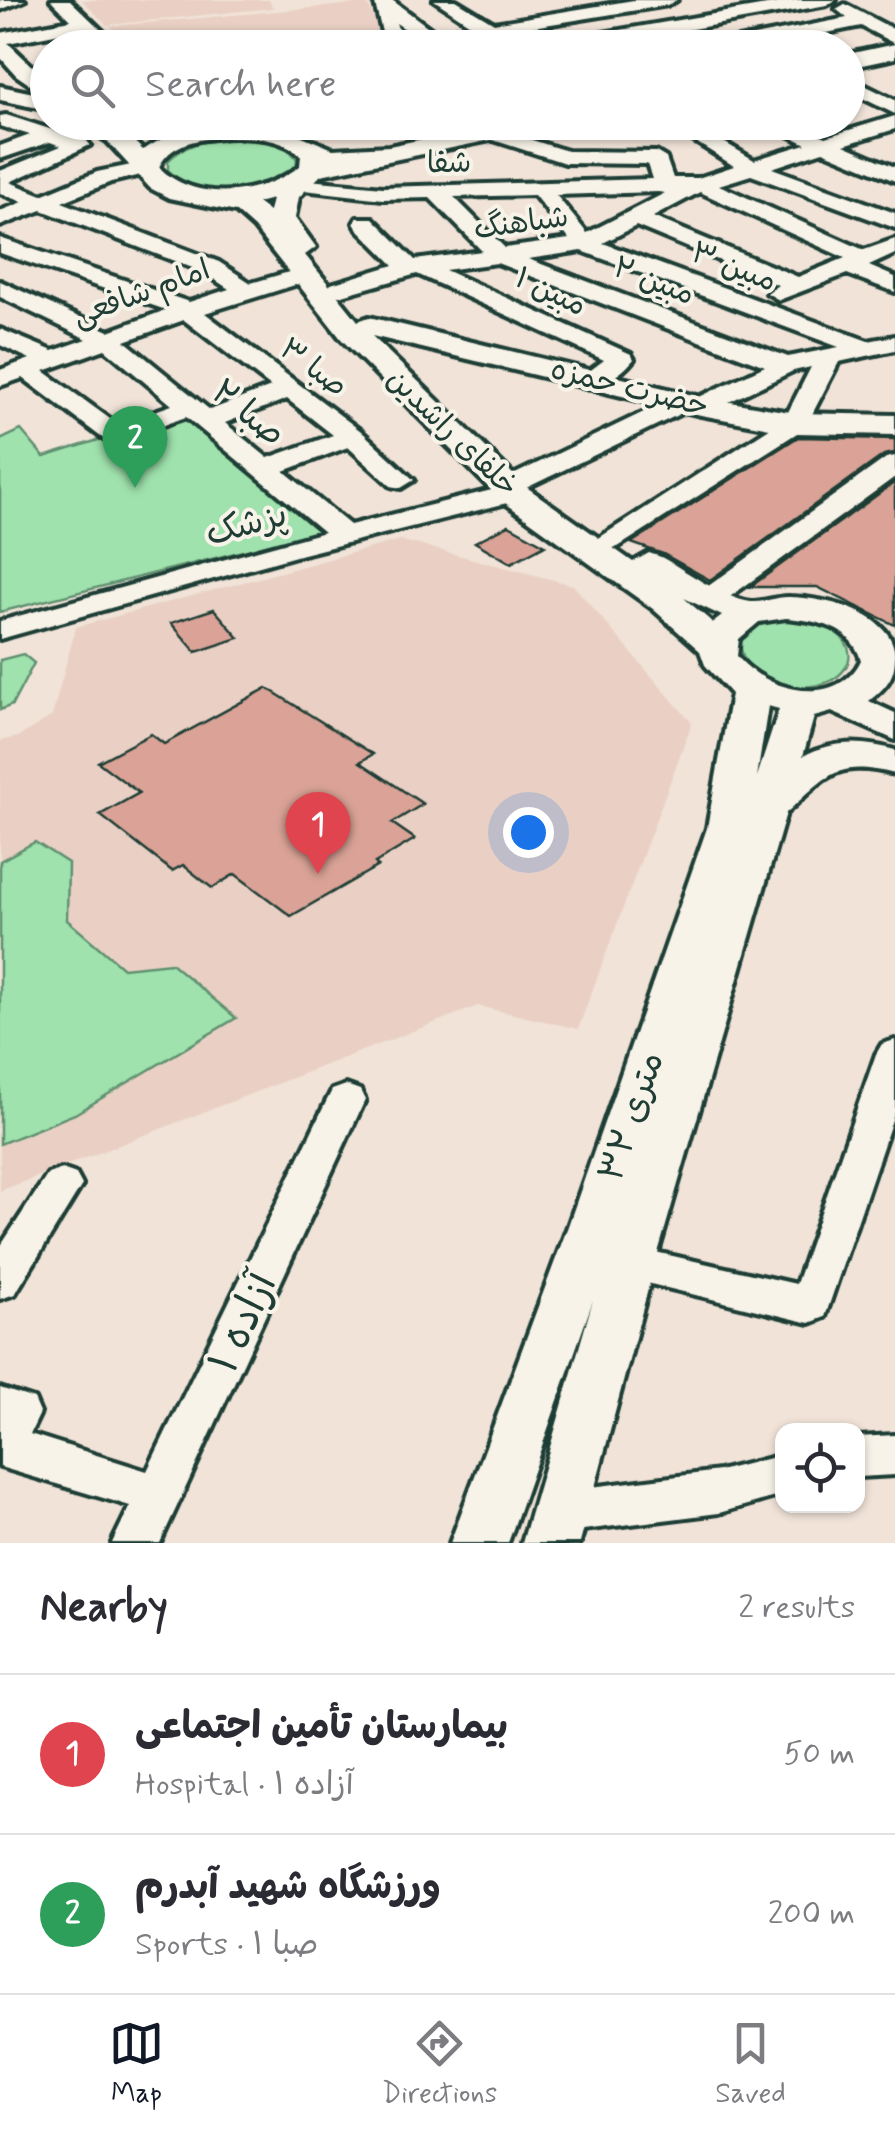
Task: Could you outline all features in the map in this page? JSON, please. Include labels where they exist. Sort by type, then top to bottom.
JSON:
[{"type":"main road","points":[[865,57],[895,51]]},
{"type":"main road","points":[[1,91],[30,92]]},
{"type":"main road","points":[[1,91],[30,98]]},
{"type":"main road","points":[[120,140],[155,180],[173,190],[213,197],[249,196],[305,166],[455,140]]},
{"type":"main road","points":[[146,168],[156,150],[172,140]]},
{"type":"main road","points":[[289,140],[305,166]]},
{"type":"main road","name":"خلفای راشدین","points":[[305,166],[286,197],[281,218],[369,326],[518,487],[710,598],[748,613]]},
{"type":"main road","name":"خلفای راشدین","points":[[213,197],[245,206],[264,222],[353,334],[518,487],[666,600],[730,666]]},
{"type":"main road","name":"حضرت حمزه","points":[[369,326],[692,404],[796,423],[895,425]]},
{"type":"main road","points":[[887,661],[870,637],[834,615],[786,607],[748,613],[729,624],[730,666],[780,698],[828,700],[895,728]]},
{"type":"main road","name":"۳۲ متری","points":[[479,1543],[669,1064],[764,813],[798,710],[870,682],[887,661]]},
{"type":"main road","name":"۳۲ متری","points":[[555,1527],[628,1263],[669,1064],[728,828],[751,690],[730,666]]},
{"type":"main road","points":[[764,813],[808,768],[828,758],[861,751],[895,762]]},
{"type":"street","points":[[0,5],[16,0]]},
{"type":"street","points":[[60,0],[93,30]]},
{"type":"street","points":[[385,4],[444,0],[497,30]]},
{"type":"street","points":[[537,0],[579,30]]},
{"type":"street","points":[[483,30],[668,0]]},
{"type":"street","points":[[720,0],[766,30]]},
{"type":"street","points":[[670,30],[739,16],[867,0]]},
{"type":"street","points":[[832,2],[895,38]]},
{"type":"street","points":[[385,4],[421,30]]},
{"type":"street","points":[[385,4],[388,30]]},
{"type":"street","points":[[813,30],[862,20]]},
{"type":"street","points":[[51,30],[85,22]]},
{"type":"street","points":[[30,35],[0,42],[30,77]]},
{"type":"street","points":[[23,71],[30,70]]},
{"type":"street","points":[[865,94],[895,88]]},
{"type":"street","points":[[865,101],[892,122]]},
{"type":"street","points":[[3,121],[30,123]]},
{"type":"street","name":"شفا","points":[[865,131],[892,122]]},
{"type":"street","points":[[0,152],[30,135]]},
{"type":"street","points":[[0,178],[73,140]]},
{"type":"street","points":[[511,140],[564,158],[656,158],[665,187]]},
{"type":"street","points":[[564,158],[635,140]]},
{"type":"street","points":[[707,140],[750,167],[895,222]]},
{"type":"street","points":[[811,140],[895,175]]},
{"type":"street","name":"شفا","points":[[305,166],[383,193],[665,187],[700,184],[836,140]]},
{"type":"street","points":[[0,219],[105,177],[146,168]]},
{"type":"street","points":[[700,184],[895,285]]},
{"type":"street","name":"شباهنگ","points":[[338,289],[415,268],[584,244],[700,184]]},
{"type":"street","points":[[0,186],[211,268],[246,290]]},
{"type":"street","points":[[540,190],[584,244]]},
{"type":"street","points":[[437,193],[500,256]]},
{"type":"street","points":[[636,218],[798,284]]},
{"type":"street","points":[[365,223],[415,268]]},
{"type":"street","name":"مبین ۳","points":[[584,244],[860,347]]},
{"type":"street","name":"صبا ۳","points":[[0,245],[185,309],[352,437],[401,480]]},
{"type":"street","points":[[748,307],[895,246]]},
{"type":"street","name":"مبین ۲","points":[[500,256],[786,365]]},
{"type":"street","name":"مبین ۱","points":[[415,268],[622,359],[592,379]]},
{"type":"street","name":"امام شافعی","points":[[0,378],[185,309],[306,274]]},
{"type":"street","name":"صبا ۲","points":[[0,288],[108,340],[346,536]]},
{"type":"street","points":[[0,336],[38,364],[114,434],[290,389]]},
{"type":"street","name":"پزشک","points":[[0,630],[518,487],[692,404],[786,365],[860,347],[895,343]]},
{"type":"street","points":[[608,542],[796,423],[830,355]]},
{"type":"street","points":[[264,469],[352,437]]},
{"type":"street","points":[[710,598],[883,486],[895,464]]},
{"type":"street","points":[[628,1263],[810,1305],[895,1054]]},
{"type":"street","name":"آزاده ۱","points":[[136,1543],[346,1100]]},
{"type":"street","points":[[0,1282],[62,1185]]},
{"type":"street","points":[[0,1407],[18,1412],[1,1446],[159,1495]]},
{"type":"street","points":[[865,1457],[895,1455]]},
{"type":"street","points":[[555,1527],[775,1476]]},
{"type":"shaded area","points":[[82,0],[269,0],[273,8],[107,25]]},
{"type":"shaded area","points":[[367,3],[380,30],[114,30],[110,26]]},
{"type":"shaded area","points":[[400,540],[573,585],[692,723],[578,1029],[478,1006],[0,1191],[0,741],[18,737],[52,716],[76,627]]},
{"type":"green space","points":[[202,142],[275,143],[291,152],[297,159],[296,167],[284,177],[251,189],[214,191],[196,187],[168,170],[168,161]]},
{"type":"green space","points":[[185,413],[323,531],[0,612],[0,440],[21,430],[44,457]]},
{"type":"green space","points":[[799,618],[828,628],[844,641],[849,655],[845,668],[833,679],[814,686],[791,686],[759,674],[743,658],[741,640],[753,629],[774,620]]},
{"type":"green space","points":[[23,654],[34,663],[12,705],[0,710],[0,660]]},
{"type":"green space","points":[[35,842],[68,863],[67,920],[123,968],[171,963],[236,1018],[75,1114],[0,1144],[0,861]]},
{"type":"building","points":[[798,437],[895,439],[895,453],[884,455],[710,580],[663,554],[631,543]]},
{"type":"building","points":[[895,482],[895,625],[817,587],[750,587]]},
{"type":"building","points":[[509,525],[545,545],[511,563],[475,542]]},
{"type":"building","points":[[214,609],[239,638],[196,652],[171,623]]},
{"type":"building","points":[[267,688],[373,754],[360,762],[423,804],[392,823],[415,839],[375,863],[378,866],[291,916],[235,874],[212,888],[183,865],[172,871],[100,815],[139,793],[98,762],[151,734],[164,744]]},
{"type":"place","name":"ورزشگاه شهید آبدرم","points":[[135,488]]},
{"type":"place","name":"بیمارستان تأمین اجتماعی","points":[[318,874]]}]
